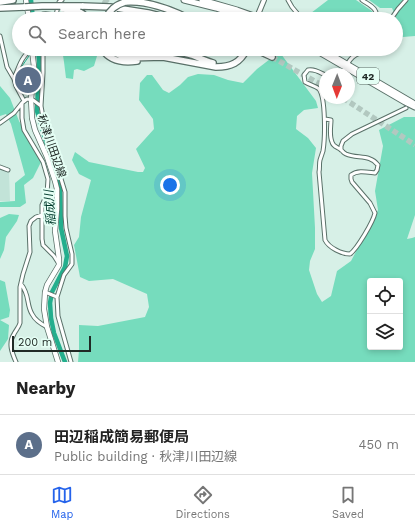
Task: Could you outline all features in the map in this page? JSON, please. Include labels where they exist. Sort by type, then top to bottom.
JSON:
[{"type":"highway","points":[[0,2],[13,0]]},
{"type":"highway","points":[[184,0],[227,12]]},
{"type":"highway","points":[[202,0],[237,12]]},
{"type":"highway","points":[[109,12],[116,6],[125,2],[138,1],[175,12]]},
{"type":"highway","points":[[0,8],[25,7],[137,12]]},
{"type":"highway","points":[[110,56],[120,61],[132,62],[156,57]]},
{"type":"highway","points":[[122,56],[126,58],[163,57],[216,67],[230,66],[237,62],[242,56]]},
{"type":"highway","points":[[186,56],[199,58]]},
{"type":"highway","points":[[194,56],[208,62],[215,63],[226,63],[238,56]]},
{"type":"highway","name":"42","points":[[327,56],[415,103]]},
{"type":"highway","name":"42","points":[[331,56],[346,66]]},
{"type":"main road","points":[[26,0],[29,12]]},
{"type":"main road","name":"秋津川田辺線","points":[[33,56],[34,67],[32,118],[57,189],[55,231],[59,264]]},
{"type":"main road","points":[[58,362],[46,327],[44,309],[47,285],[59,264]]},
{"type":"street","points":[[57,12],[59,2],[62,0]]},
{"type":"street","points":[[260,12],[264,0]]},
{"type":"street","points":[[288,0],[296,12]]},
{"type":"street","points":[[362,0],[377,12]]},
{"type":"street","points":[[396,12],[406,0]]},
{"type":"street","points":[[0,36],[7,67],[14,79],[23,102],[22,118],[24,130],[43,162],[48,179],[47,194],[42,205],[43,245],[54,256],[59,264]]},
{"type":"street","points":[[14,79],[25,56]]},
{"type":"street","points":[[43,56],[40,105],[65,192],[66,228],[72,254],[72,264],[64,275],[55,297],[58,316],[71,362]]},
{"type":"street","points":[[346,66],[354,56]]},
{"type":"street","points":[[319,72],[312,69],[308,70],[304,75],[306,82],[309,85],[316,86],[319,89]]},
{"type":"street","points":[[0,123],[14,113],[26,99],[32,99],[40,105]]},
{"type":"street","points":[[323,104],[325,119],[320,172],[325,240],[327,245],[345,254],[350,254],[353,252],[366,232],[374,218],[375,213],[370,203],[352,182],[351,175],[356,172],[374,172],[377,170],[378,165],[371,159],[346,154],[334,146],[332,142],[331,120],[325,119]]},
{"type":"street","points":[[341,150],[343,141],[352,134],[406,108]]},
{"type":"street","points":[[0,167],[8,170]]},
{"type":"street","points":[[16,362],[13,354],[11,338],[20,323],[21,284],[30,252],[29,226],[31,221],[42,215]]},
{"type":"street","points":[[21,284],[25,289],[31,314],[46,327]]},
{"type":"street","points":[[47,293],[55,297]]},
{"type":"shaded area","points":[[0,169],[9,172],[10,201],[0,201]]},
{"type":"green space","points":[[328,0],[356,0],[373,12],[312,12]]},
{"type":"green space","points":[[369,0],[415,0],[415,36],[403,37],[403,12],[394,12],[392,8],[380,8]]},
{"type":"green space","points":[[63,56],[97,56],[94,66],[84,71],[77,69],[74,70],[73,79],[66,78]]},
{"type":"green space","points":[[274,56],[282,56],[316,101],[318,108],[304,110],[297,116],[296,129],[308,138],[316,148],[312,173],[315,249],[310,261],[309,270],[317,294],[322,302],[331,296],[337,271],[351,261],[378,210],[375,191],[383,146],[379,130],[404,117],[415,117],[415,215],[407,239],[415,237],[415,362],[78,362],[79,325],[98,326],[145,317],[149,307],[147,294],[113,279],[89,281],[80,277],[74,245],[79,237],[81,217],[91,180],[79,174],[72,160],[75,152],[89,162],[143,172],[145,168],[136,149],[154,129],[153,119],[139,100],[140,83],[147,75],[152,75],[163,90],[169,93],[188,77],[198,74],[214,75],[243,83],[257,69]]},
{"type":"green space","points":[[0,86],[10,98],[19,121],[35,148],[41,162],[33,178],[24,185],[26,203],[20,207],[0,207],[0,202],[15,201],[15,183],[25,175],[11,124],[6,114],[0,116]]},
{"type":"green space","points":[[9,214],[19,215],[17,221],[6,237],[4,250],[0,259],[0,218]]},
{"type":"green space","points":[[0,280],[5,282],[10,310],[9,317],[0,320]]},
{"type":"green space","points":[[0,320],[9,325],[8,339],[0,351]]},
{"type":"waterway","name":"稲成川","points":[[31,0],[32,12]]},
{"type":"waterway","points":[[18,72],[29,56]]},
{"type":"waterway","name":"稲成川","points":[[39,56],[37,111],[60,189],[61,228],[67,256],[65,267],[52,292],[50,303],[54,333],[65,362]]},
{"type":"tunnel","points":[[103,0],[113,9]]},
{"type":"tunnel","points":[[272,57],[319,84]]},
{"type":"tunnel","points":[[352,104],[415,145]]},
{"type":"place","name":"田辺稲成簡易郵便局","points":[[28,80]]}]
